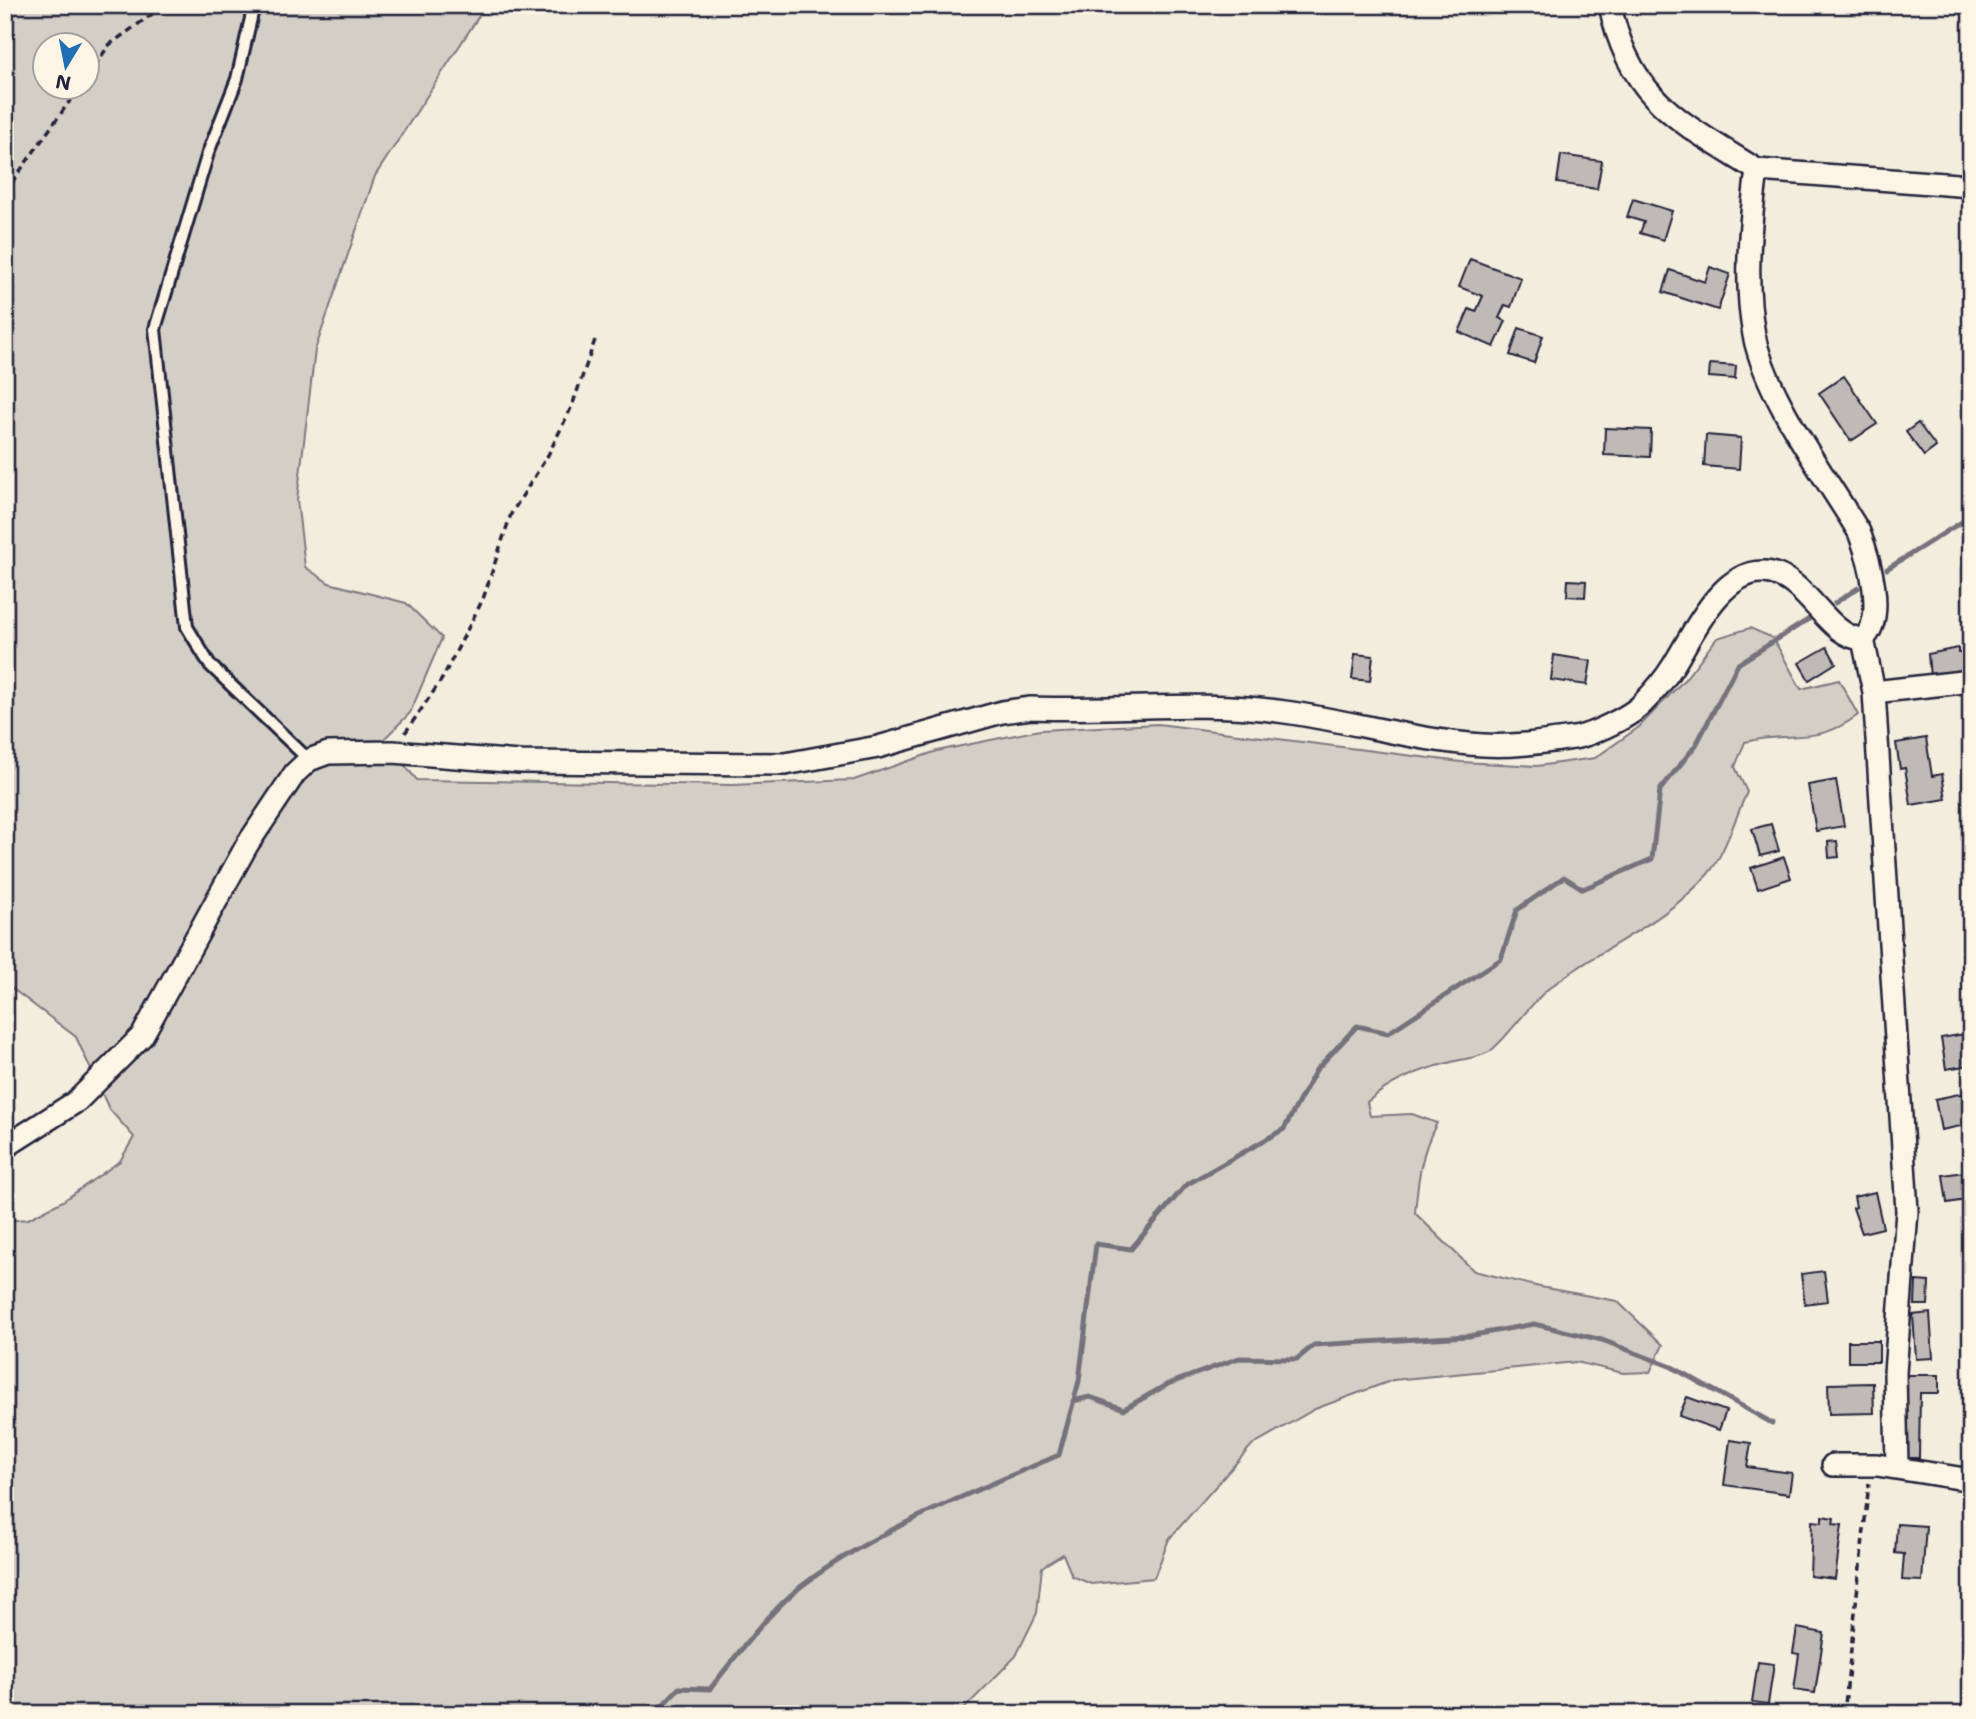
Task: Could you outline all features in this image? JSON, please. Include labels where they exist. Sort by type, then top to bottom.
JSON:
[{"type":"street","points":[[1610,5],[1616,34],[1626,59],[1651,98],[1756,170],[1971,186]]},
{"type":"street","points":[[1756,170],[1748,266],[1755,338],[1777,394],[1860,532],[1868,555],[1874,612],[1872,629],[1863,639]]},
{"type":"street","points":[[5,1147],[77,1101],[142,1036],[247,845],[295,773],[309,760],[328,753],[393,752],[520,762],[785,764],[878,747],[1002,712],[1031,708],[1219,706],[1285,712],[1414,737],[1485,745],[1576,738],[1641,706],[1672,667],[1697,623],[1716,598],[1738,580],[1763,572],[1785,577],[1848,635],[1863,639]]},
{"type":"street","points":[[1863,639],[1874,692],[1907,1211],[1887,1466]]},
{"type":"street","points":[[1874,692],[1971,681]]},
{"type":"street","points":[[1833,1465],[1887,1466],[1971,1480]]},
{"type":"lane","points":[[254,5],[237,79],[208,153],[155,329],[187,627],[210,665],[309,760]]},
{"type":"path","points":[[102,55],[109,45],[165,5]]},
{"type":"path","points":[[5,192],[69,102]]},
{"type":"path","points":[[393,752],[442,679],[483,599],[511,514],[548,455],[572,406],[595,340]]},
{"type":"path","points":[[1844,1714],[1869,1477],[1887,1466]]},
{"type":"shaded area","points":[[5,5],[486,5],[375,176],[315,350],[297,500],[305,567],[329,583],[406,603],[442,638],[410,713],[383,740],[417,780],[732,785],[854,780],[937,751],[1040,730],[1158,724],[1461,762],[1537,766],[1595,758],[1639,727],[1685,679],[1717,638],[1750,628],[1773,638],[1801,689],[1839,680],[1858,715],[1829,731],[1745,742],[1735,767],[1747,792],[1714,866],[1691,892],[1672,908],[1548,989],[1489,1052],[1415,1073],[1367,1102],[1370,1116],[1412,1114],[1437,1123],[1424,1155],[1415,1213],[1474,1271],[1540,1287],[1617,1301],[1663,1345],[1650,1372],[1623,1373],[1576,1362],[1393,1380],[1315,1409],[1252,1445],[1169,1539],[1154,1578],[1091,1584],[1072,1576],[1063,1554],[1042,1567],[1037,1613],[1016,1656],[959,1714],[5,1714],[5,1221],[28,1219],[63,1201],[120,1161],[134,1137],[109,1109],[76,1037],[5,983]]},
{"type":"building","points":[[1561,155],[1602,161],[1597,189],[1557,183]]},
{"type":"building","points":[[1633,199],[1672,211],[1663,240],[1640,233],[1644,222],[1627,217]]},
{"type":"building","points":[[1470,259],[1521,278],[1511,307],[1505,305],[1499,318],[1506,321],[1494,347],[1459,332],[1469,309],[1476,312],[1483,296],[1459,287]]},
{"type":"building","points":[[1710,267],[1730,274],[1718,310],[1663,292],[1670,270],[1705,282]]},
{"type":"building","points":[[1519,328],[1543,336],[1534,363],[1510,355]]},
{"type":"building","points":[[1710,364],[1736,366],[1735,379],[1709,377]]},
{"type":"building","points":[[1844,376],[1877,424],[1851,441],[1819,393]]},
{"type":"building","points":[[1918,423],[1936,447],[1924,456],[1906,432]]},
{"type":"building","points":[[1605,428],[1651,430],[1650,457],[1604,455]]},
{"type":"building","points":[[1706,435],[1741,438],[1739,469],[1704,466]]},
{"type":"building","points":[[1568,580],[1586,581],[1585,597],[1567,596]]},
{"type":"building","points":[[1827,647],[1836,663],[1809,680],[1799,663]]},
{"type":"building","points":[[1958,648],[1958,653],[1971,652],[1971,675],[1930,677],[1928,654]]},
{"type":"building","points":[[1355,654],[1373,656],[1370,681],[1352,679]]},
{"type":"building","points":[[1554,655],[1591,661],[1587,685],[1551,680]]},
{"type":"building","points":[[1926,738],[1932,776],[1942,774],[1946,799],[1911,805],[1905,768],[1900,769],[1896,743]]},
{"type":"building","points":[[1836,780],[1844,826],[1816,831],[1808,785]]},
{"type":"building","points":[[1771,824],[1779,851],[1760,856],[1752,829]]},
{"type":"building","points":[[1837,841],[1839,857],[1829,858],[1828,842]]},
{"type":"building","points":[[1784,857],[1791,878],[1758,889],[1751,868]]},
{"type":"building","points":[[1971,1033],[1971,1065],[1946,1069],[1941,1038]]},
{"type":"building","points":[[1959,1094],[1971,1095],[1971,1124],[1941,1130],[1935,1099]]},
{"type":"building","points":[[1971,1171],[1970,1235],[1966,1200],[1947,1203],[1943,1175]]},
{"type":"building","points":[[1875,1192],[1883,1228],[1862,1233],[1853,1208],[1856,1207],[1854,1197]]},
{"type":"building","points":[[1824,1271],[1828,1301],[1805,1304],[1801,1274]]},
{"type":"building","points":[[1916,1281],[1929,1282],[1928,1305],[1915,1305]]},
{"type":"building","points":[[1930,1313],[1933,1358],[1916,1359],[1913,1315]]},
{"type":"building","points":[[1848,1341],[1879,1341],[1879,1362],[1848,1362]]},
{"type":"building","points":[[1901,1375],[1939,1375],[1939,1393],[1920,1393],[1919,1458],[1899,1458]]},
{"type":"building","points":[[1873,1383],[1874,1413],[1829,1414],[1828,1384]]},
{"type":"building","points":[[1687,1397],[1726,1411],[1719,1430],[1679,1416]]},
{"type":"building","points":[[1730,1440],[1751,1443],[1747,1467],[1792,1473],[1789,1494],[1724,1485]]},
{"type":"building","points":[[1822,1516],[1834,1518],[1833,1524],[1842,1525],[1835,1579],[1810,1576],[1812,1521],[1822,1522]]},
{"type":"building","points":[[1897,1524],[1926,1526],[1922,1581],[1902,1580],[1904,1554],[1895,1553]]},
{"type":"building","points":[[1797,1628],[1824,1633],[1815,1693],[1794,1690],[1799,1654],[1793,1653]]},
{"type":"building","points":[[1758,1662],[1774,1664],[1768,1704],[1752,1702]]},
{"type":"waterway","points":[[1887,569],[1971,516]]},
{"type":"waterway","points":[[1835,603],[1858,588]]},
{"type":"waterway","points":[[654,1714],[679,1688],[710,1689],[781,1604],[835,1563],[865,1544],[929,1512],[1059,1455],[1079,1381],[1096,1244],[1131,1249],[1186,1185],[1284,1129],[1316,1070],[1357,1026],[1388,1033],[1501,959],[1517,910],[1564,877],[1583,889],[1652,859],[1660,790],[1696,745],[1738,664],[1809,619]]},
{"type":"waterway","points":[[1073,1401],[1090,1397],[1124,1409],[1168,1384],[1239,1358],[1297,1359],[1314,1345],[1469,1336],[1534,1324],[1602,1340],[1672,1367],[1772,1423]]}]
